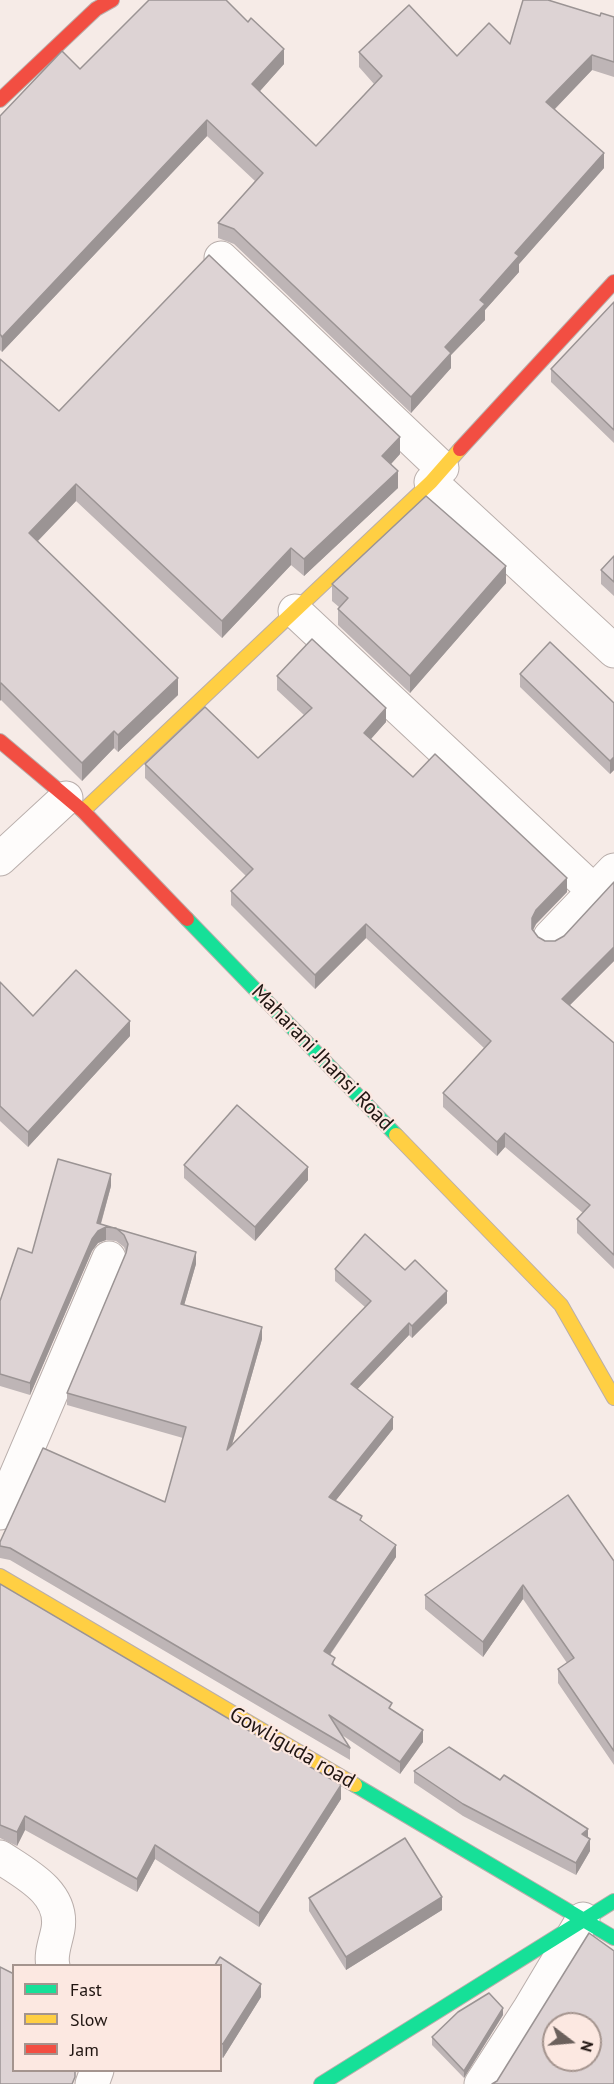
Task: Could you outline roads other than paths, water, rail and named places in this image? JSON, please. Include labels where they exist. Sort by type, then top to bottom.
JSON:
[{"type":"main road","points":[[0,100],[96,9],[112,0]]},
{"type":"main road","points":[[75,804],[296,611],[437,475],[614,282]]},
{"type":"main road","name":"Maharani Jhansi Road","points":[[0,741],[75,804],[561,1305],[614,1398]]},
{"type":"main road","name":"Gowliguda road","points":[[0,1576],[614,1938]]},
{"type":"main road","points":[[321,2084],[614,1901]]},
{"type":"street","points":[[221,258],[614,651]]},
{"type":"street","points":[[296,611],[604,880],[550,937]]},
{"type":"street","points":[[0,859],[75,804]]},
{"type":"street","points":[[0,1513],[109,1258]]},
{"type":"street","points":[[0,1857],[32,1878],[57,1905],[60,1918],[51,1959],[53,1964]]},
{"type":"street","points":[[481,2084],[583,1919]]}]
